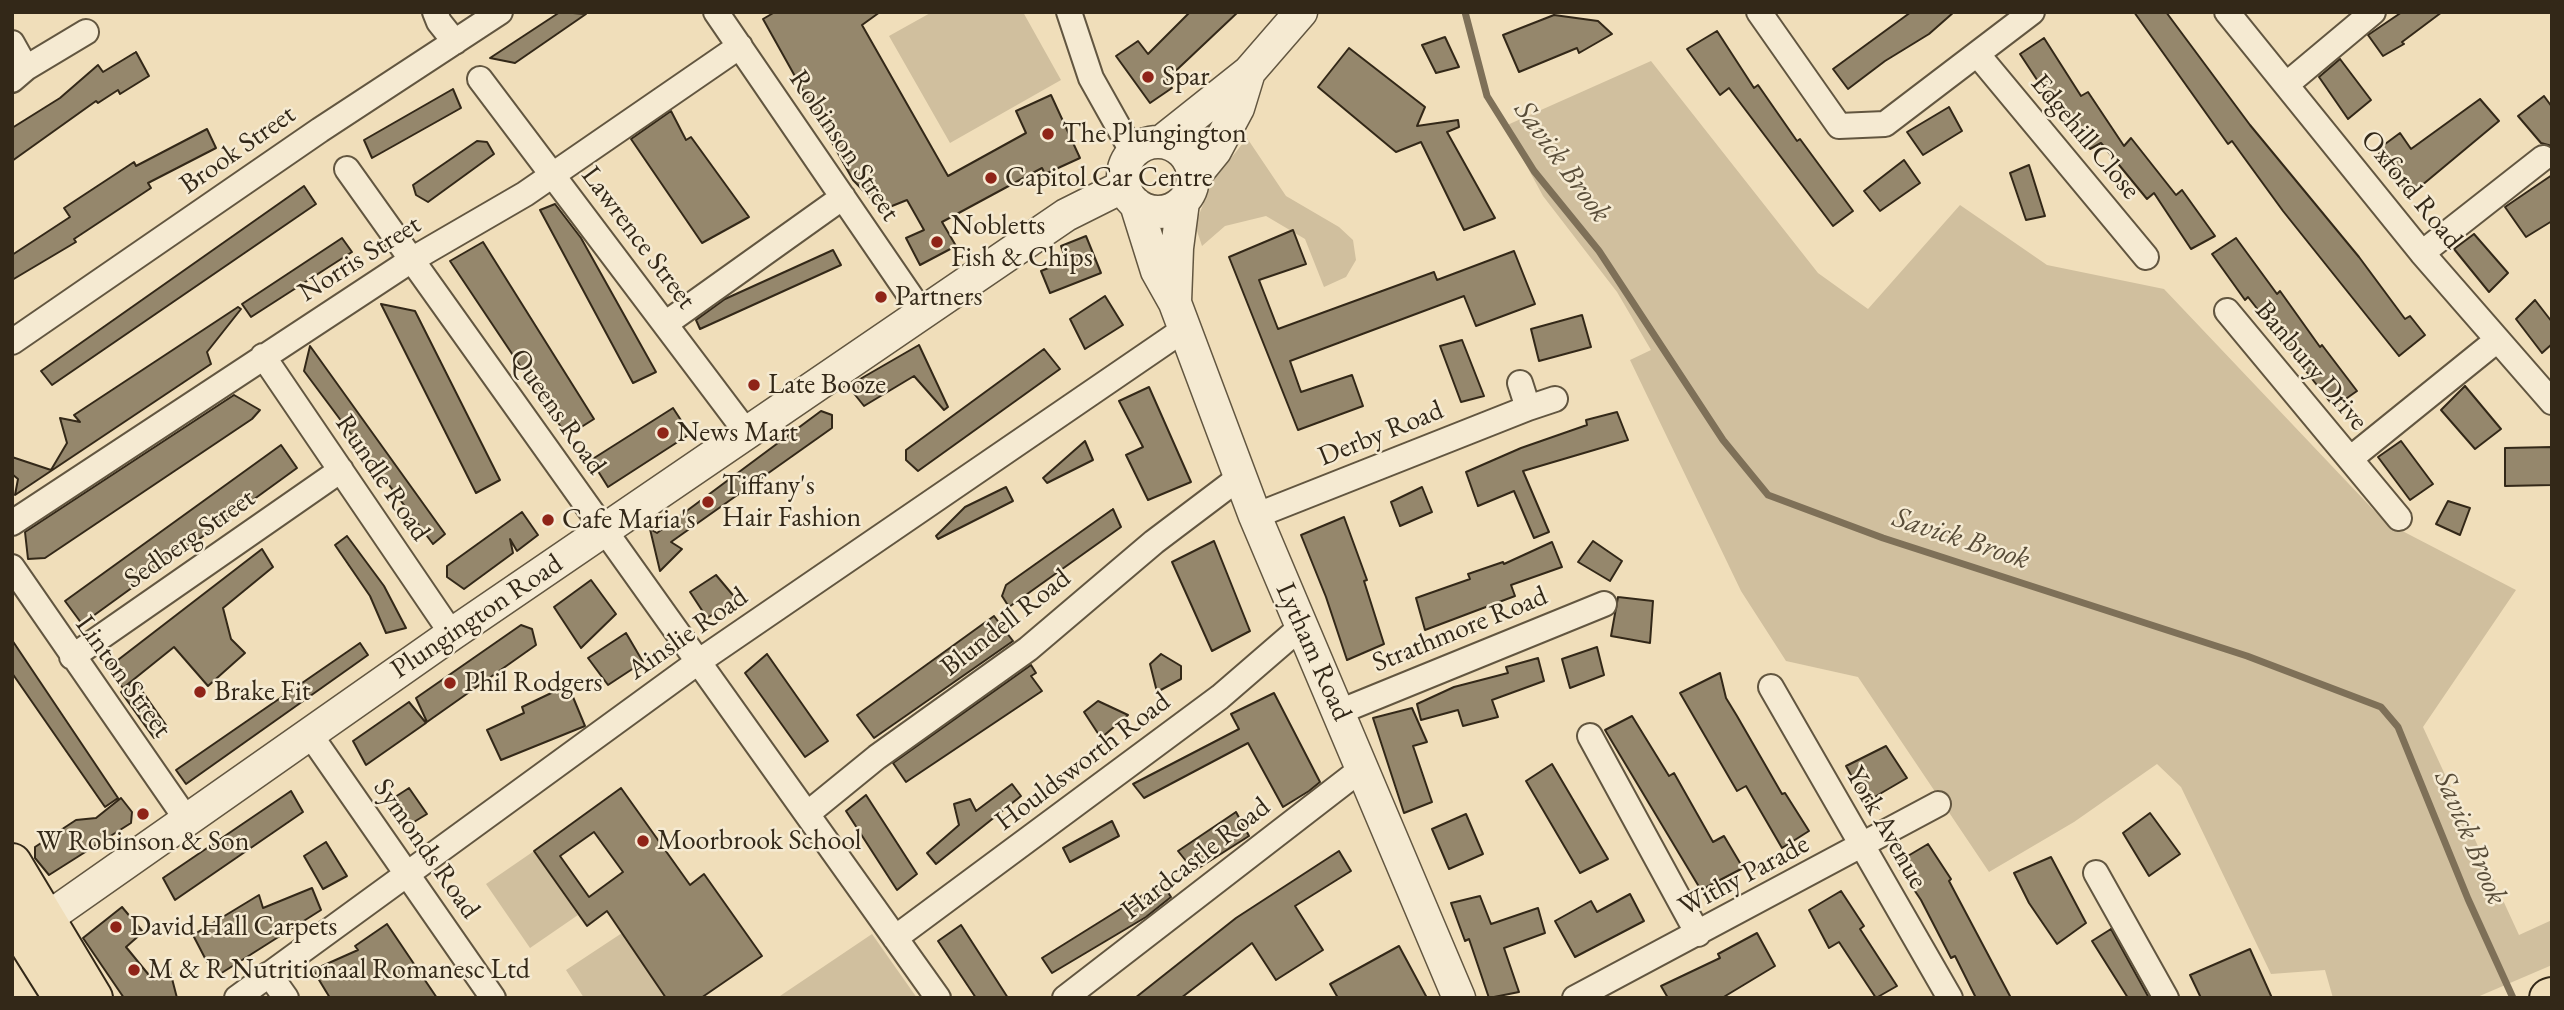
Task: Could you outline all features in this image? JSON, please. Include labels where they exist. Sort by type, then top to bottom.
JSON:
[{"type":"highway","points":[[12,863],[24,928],[63,998]]},
{"type":"highway","points":[[24,928],[93,998]]},
{"type":"street","points":[[435,12],[439,22],[455,42]]},
{"type":"street","name":"Brook Street","points":[[12,342],[320,130],[500,12]]},
{"type":"street","points":[[1069,12],[1091,78],[1128,144],[1174,145],[1184,153],[1191,164],[1188,190]]},
{"type":"street","points":[[1249,72],[1238,108],[1215,150],[1171,210],[1156,213],[1130,195],[1127,160],[1249,72],[1301,12]]},
{"type":"street","points":[[1759,12],[1839,127],[1885,124],[2032,12]]},
{"type":"street","name":"Oxford Road","points":[[2227,12],[2422,253],[2552,402]]},
{"type":"street","points":[[2287,84],[2373,12]]},
{"type":"street","name":"Robinson Street","points":[[721,14],[922,313]]},
{"type":"street","points":[[12,43],[19,74],[86,32]]},
{"type":"street","name":"Norris Street","points":[[12,523],[413,259],[553,175],[740,46]]},
{"type":"street","name":"Edgehill Close","points":[[1978,55],[2146,257]]},
{"type":"street","name":"Lawrence Street","points":[[480,79],[747,433]]},
{"type":"street","points":[[2422,253],[2543,158]]},
{"type":"street","name":"Queens Road","points":[[347,169],[938,998]]},
{"type":"street","name":"Lytham Road","points":[[1179,317],[1177,248],[1188,190]]},
{"type":"street","name":"Lytham Road","points":[[1130,195],[1157,271],[1179,317],[1255,516],[1364,767],[1459,998]]},
{"type":"street","name":"Plungington Road","points":[[24,928],[187,820],[452,634],[1066,215],[1130,195]]},
{"type":"street","points":[[665,324],[843,197]]},
{"type":"street","name":"Banbury Drive","points":[[2227,311],[2399,518]]},
{"type":"street","name":"Ainslie Road","points":[[237,998],[698,662],[1179,317]]},
{"type":"street","name":"Banbury Drive","points":[[2350,459],[2496,341]]},
{"type":"street","name":"Rundle Road","points":[[263,356],[452,634]]},
{"type":"street","points":[[1520,383],[1528,408]]},
{"type":"street","name":"Derby Road","points":[[1255,516],[1555,398]]},
{"type":"street","name":"Sedberg Street","points":[[72,657],[341,470]]},
{"type":"street","name":"Blundell Road","points":[[807,814],[877,757],[1028,649],[1154,542],[1240,477]]},
{"type":"street","name":"Linton Street","points":[[12,567],[187,820]]},
{"type":"street","name":"Strathmore Road","points":[[1339,712],[1604,604]]},
{"type":"street","name":"Houldsworth Road","points":[[895,938],[1220,697],[1301,627]]},
{"type":"street","name":"York Avenue","points":[[1771,687],[1950,998]]},
{"type":"street","name":"Symonds Road","points":[[309,733],[493,998]]},
{"type":"street","points":[[1590,736],[1698,934]]},
{"type":"street","name":"Hardcastle Road","points":[[1065,998],[1364,767]]},
{"type":"street","name":"Withy Parade","points":[[1575,998],[1862,847],[1938,804]]},
{"type":"street","points":[[2096,873],[2166,998]]},
{"type":"street","points":[[269,974],[286,998]]},
{"type":"shaded area","points":[[932,12],[1023,12],[1061,80],[950,143],[889,36]]},
{"type":"shaded area","points":[[1651,61],[1818,273],[1868,309],[1960,205],[2047,265],[2164,289],[2385,522],[2516,590],[2423,727],[2519,935],[2552,920],[2552,965],[2475,998],[2333,998],[2325,970],[2271,974],[2181,787],[2157,764],[2074,822],[1989,872],[1858,677],[1786,661],[1741,591],[1630,360],[1651,350],[1617,292],[1543,196],[1505,126]]},
{"type":"shaded area","points":[[1247,138],[1286,196],[1339,227],[1353,240],[1356,260],[1346,277],[1324,287],[1305,239],[1266,216],[1225,226],[1202,246],[1195,225],[1212,182]]},
{"type":"shaded area","points":[[534,851],[578,915],[530,948],[486,884]]},
{"type":"shaded area","points":[[622,933],[666,998],[584,998],[566,970]]},
{"type":"shaded area","points":[[872,934],[917,998],[777,998]]},
{"type":"building","points":[[560,12],[586,14],[515,63],[490,58]]},
{"type":"building","points":[[775,12],[880,12],[862,25],[948,176],[1026,133],[1016,111],[1051,95],[1080,158],[1045,174],[1042,168],[942,222],[956,246],[920,265],[906,238],[924,230],[907,200],[882,210],[853,180],[763,19]]},
{"type":"building","points":[[1190,12],[1238,12],[1166,80],[1172,88],[1150,103],[1116,56],[1138,41],[1148,54]]},
{"type":"building","points":[[1911,12],[1954,12],[1929,34],[1885,61],[1848,89],[1833,69]]},
{"type":"building","points":[[2134,12],[2166,12],[2250,125],[2359,257],[2405,319],[2410,316],[2425,335],[2399,356],[2283,211],[2232,141],[2228,144]]},
{"type":"building","points":[[2402,12],[2442,12],[2402,42],[2404,44],[2383,56],[2368,35]]},
{"type":"building","points":[[1554,15],[1598,21],[1612,34],[1579,53],[1577,48],[1519,72],[1503,35]]},
{"type":"building","points":[[1717,31],[1754,88],[1758,85],[1797,141],[1800,139],[1853,211],[1833,226],[1729,88],[1720,95],[1687,49]]},
{"type":"building","points":[[1445,37],[1459,67],[1436,73],[1422,45]]},
{"type":"building","points":[[2044,38],[2081,96],[2088,92],[2124,146],[2131,138],[2176,195],[2182,190],[2215,236],[2191,249],[2154,193],[2147,199],[2101,143],[2090,149],[2053,95],[2049,98],[2020,54]]},
{"type":"building","points":[[1349,48],[1425,107],[1417,126],[1458,120],[1459,127],[1447,132],[1495,218],[1464,230],[1421,142],[1396,152],[1318,87]]},
{"type":"building","points":[[136,52],[149,76],[120,94],[118,90],[98,103],[96,101],[12,161],[12,128],[60,98],[98,65],[103,72]]},
{"type":"building","points":[[2340,59],[2371,100],[2348,119],[2319,77]]},
{"type":"building","points":[[453,89],[461,108],[372,158],[364,140]]},
{"type":"building","points":[[2544,96],[2552,107],[2552,146],[2541,143],[2518,116]]},
{"type":"building","points":[[2480,99],[2499,121],[2409,196],[2377,150],[2400,133],[2411,149]]},
{"type":"building","points":[[1949,107],[1962,131],[1923,155],[1907,132]]},
{"type":"building","points":[[671,111],[686,140],[691,137],[749,217],[702,243],[631,139]]},
{"type":"building","points":[[207,129],[216,148],[148,183],[151,188],[74,239],[76,242],[12,280],[12,255],[70,217],[64,208],[134,162],[136,166]]},
{"type":"building","points":[[477,141],[487,142],[494,154],[428,202],[416,195],[413,185]]},
{"type":"building","points":[[1904,160],[1920,183],[1880,211],[1864,191]]},
{"type":"building","points":[[2029,165],[2045,216],[2026,220],[2010,173]]},
{"type":"building","points":[[2552,175],[2552,221],[2526,237],[2505,207]]},
{"type":"building","points":[[304,186],[316,204],[52,385],[41,371]]},
{"type":"building","points":[[555,204],[581,238],[656,372],[633,383],[540,210]]},
{"type":"building","points":[[1293,230],[1306,264],[1259,280],[1278,329],[1434,272],[1437,280],[1514,251],[1535,304],[1476,326],[1464,296],[1290,361],[1301,392],[1352,375],[1363,406],[1298,430],[1229,257]]},
{"type":"building","points":[[2474,234],[2508,273],[2489,292],[2454,249]]},
{"type":"building","points":[[1086,236],[1101,273],[1050,293],[1041,271],[1066,261],[1061,246]]},
{"type":"building","points":[[342,238],[352,252],[251,317],[242,304]]},
{"type":"building","points":[[2236,238],[2277,294],[2280,291],[2320,347],[2322,345],[2357,391],[2334,407],[2248,297],[2245,300],[2212,254]]},
{"type":"building","points":[[483,242],[594,419],[567,436],[450,261]]},
{"type":"building","points":[[833,250],[841,265],[700,329],[696,320],[725,299]]},
{"type":"building","points":[[1105,296],[1123,325],[1085,349],[1070,319]]},
{"type":"building","points":[[2535,300],[2552,322],[2552,344],[2542,353],[2516,319]]},
{"type":"building","points":[[381,304],[415,311],[500,480],[476,493]]},
{"type":"building","points":[[238,307],[241,309],[207,352],[211,364],[15,495],[18,479],[12,474],[12,457],[51,470],[67,443],[60,418],[80,422],[74,415]]},
{"type":"building","points":[[1582,315],[1591,347],[1539,361],[1531,329]]},
{"type":"building","points":[[1462,340],[1484,396],[1461,402],[1440,346]]},
{"type":"building","points":[[919,345],[948,407],[944,410],[914,376],[864,406],[848,386]]},
{"type":"building","points":[[310,346],[445,534],[433,544],[304,371]]},
{"type":"building","points":[[1044,349],[1060,369],[918,471],[906,460],[906,450]]},
{"type":"building","points":[[2465,386],[2501,429],[2475,449],[2441,410]]},
{"type":"building","points":[[1149,387],[1191,482],[1148,500],[1126,455],[1143,447],[1119,401]]},
{"type":"building","points":[[234,395],[260,410],[252,419],[45,558],[28,559],[25,532]]},
{"type":"building","points":[[673,408],[690,434],[608,487],[591,460]]},
{"type":"building","points":[[821,411],[832,415],[832,428],[671,542],[682,549],[660,571],[650,529],[657,533]]},
{"type":"building","points":[[1617,412],[1628,440],[1523,471],[1549,532],[1534,538],[1514,491],[1478,506],[1466,472],[1521,448],[1587,425],[1586,420]]},
{"type":"building","points":[[1085,441],[1093,460],[1047,483],[1043,478]]},
{"type":"building","points":[[2401,441],[2433,484],[2410,500],[2378,457]]},
{"type":"building","points":[[281,445],[297,468],[82,624],[65,601]]},
{"type":"building","points":[[2552,447],[2552,485],[2505,486],[2505,448]]},
{"type":"building","points":[[1006,487],[1013,501],[938,539],[936,536],[965,507]]},
{"type":"building","points":[[1422,487],[1432,512],[1400,526],[1391,502]]},
{"type":"building","points":[[2448,501],[2470,508],[2460,535],[2436,524]]},
{"type":"building","points":[[1113,509],[1121,527],[1009,607],[1002,596],[1006,585]]},
{"type":"building","points":[[522,512],[538,535],[517,551],[510,539],[513,553],[464,589],[447,577],[447,566]]},
{"type":"building","points":[[1344,517],[1367,580],[1364,581],[1384,644],[1347,660],[1301,535]]},
{"type":"building","points":[[347,536],[384,586],[406,628],[386,633],[370,596],[335,545]]},
{"type":"building","points":[[1214,541],[1250,631],[1212,651],[1172,562]]},
{"type":"building","points":[[1593,541],[1622,561],[1610,581],[1578,562]]},
{"type":"building","points":[[1552,542],[1562,567],[1511,585],[1515,596],[1425,630],[1416,598],[1470,579],[1468,574],[1503,562],[1504,564]]},
{"type":"building","points":[[262,549],[273,567],[223,608],[231,639],[245,653],[208,686],[174,647],[123,688],[103,662],[114,663]]},
{"type":"building","points":[[716,575],[737,600],[707,618],[690,592]]},
{"type":"building","points":[[591,580],[616,614],[581,648],[554,607]]},
{"type":"building","points":[[1618,597],[1653,601],[1650,643],[1611,636]]},
{"type":"building","points":[[994,616],[1013,641],[874,738],[857,715]]},
{"type":"building","points":[[521,625],[532,629],[536,645],[427,722],[416,698]]},
{"type":"building","points":[[626,633],[643,662],[608,685],[588,658]]},
{"type":"building","points":[[12,640],[118,798],[105,807],[12,673]]},
{"type":"building","points":[[360,643],[368,655],[186,784],[176,770]]},
{"type":"building","points":[[1597,647],[1604,675],[1570,688],[1562,659]]},
{"type":"building","points":[[767,654],[828,741],[805,757],[745,673]]},
{"type":"building","points":[[1161,654],[1181,666],[1181,679],[1157,692],[1150,664]]},
{"type":"building","points":[[1538,658],[1544,681],[1492,700],[1498,717],[1463,726],[1458,710],[1421,720],[1417,704],[1454,687],[1508,673],[1506,667]]},
{"type":"building","points":[[1031,665],[1036,673],[1031,676],[1042,691],[906,782],[893,763]]},
{"type":"building","points":[[1720,673],[1726,698],[1782,794],[1785,793],[1809,831],[1782,848],[1746,786],[1737,791],[1680,693]]},
{"type":"building","points":[[135,681],[168,728],[154,738],[121,692]]},
{"type":"building","points":[[568,685],[585,726],[501,760],[487,730],[524,713],[522,707]]},
{"type":"building","points":[[1274,693],[1320,782],[1309,791],[1283,807],[1248,743],[1144,798],[1133,784],[1239,729],[1231,714]]},
{"type":"building","points":[[1098,701],[1128,715],[1101,738],[1084,712]]},
{"type":"building","points":[[409,702],[426,723],[366,765],[353,741]]},
{"type":"building","points":[[1412,708],[1427,742],[1413,746],[1432,802],[1404,813],[1373,718]]},
{"type":"building","points":[[1632,716],[1669,776],[1674,773],[1713,842],[1724,836],[1743,868],[1701,890],[1605,730]]},
{"type":"building","points":[[1886,746],[1907,778],[1866,802],[1846,766]]},
{"type":"building","points":[[1552,764],[1608,859],[1580,873],[1526,781]]},
{"type":"building","points":[[1012,784],[1021,796],[936,864],[927,853],[959,825],[954,804],[970,799],[976,811]]},
{"type":"building","points":[[409,788],[427,814],[409,825],[392,799]]},
{"type":"building","name":"Moorbrook School","points":[[621,788],[690,885],[704,874],[762,956],[701,998],[666,998],[607,911],[587,926],[534,851]],"holes":[[[594,832],[623,872],[589,897],[560,856]]]},
{"type":"building","points":[[291,791],[303,812],[175,900],[163,878]]},
{"type":"building","points":[[866,795],[917,874],[897,890],[846,811]]},
{"type":"building","points":[[121,798],[132,812],[131,823],[49,875],[35,858],[35,847],[76,820],[96,818]]},
{"type":"building","points":[[1236,812],[1249,836],[1194,871],[1178,851]]},
{"type":"building","points":[[2150,813],[2180,854],[2149,876],[2123,833]]},
{"type":"building","points":[[1466,814],[1483,854],[1449,869],[1432,829]]},
{"type":"building","points":[[1112,821],[1119,836],[1070,862],[1063,848]]},
{"type":"building","points":[[326,842],[347,876],[323,889],[304,856]]},
{"type":"building","points":[[1928,844],[1951,879],[1949,881],[2011,998],[1976,998],[1955,956],[1951,958],[1921,900],[1896,863]]},
{"type":"building","points":[[1339,851],[1351,871],[1295,906],[1323,950],[1276,980],[1252,943],[1181,998],[1135,998],[1236,918]]},
{"type":"building","points":[[2051,857],[2086,923],[2057,944],[2029,903],[2014,873]]},
{"type":"building","points":[[1162,883],[1171,897],[1146,917],[1052,973],[1042,958]]},
{"type":"building","points":[[312,888],[321,910],[220,974],[207,962],[193,935],[259,895],[263,908]]},
{"type":"building","points":[[1841,891],[1864,926],[1860,929],[1897,986],[1876,998],[1839,942],[1829,948],[1809,910]]},
{"type":"building","points":[[1630,894],[1644,921],[1575,957],[1555,921],[1591,901],[1597,912]]},
{"type":"building","points":[[1480,896],[1491,924],[1538,908],[1545,933],[1504,948],[1519,992],[1489,998],[1469,939],[1465,941],[1451,903]]},
{"type":"building","points":[[122,907],[143,932],[126,947],[153,980],[169,967],[177,998],[124,998],[83,938]]},
{"type":"building","points":[[387,924],[437,998],[330,998],[313,970],[358,950],[355,946]]},
{"type":"building","points":[[961,925],[1008,998],[976,998],[938,941]]},
{"type":"building","points":[[2111,929],[2149,998],[2128,998],[2092,941]]},
{"type":"building","points":[[1757,933],[1775,966],[1722,998],[1668,998],[1661,986],[1720,958],[1718,954]]},
{"type":"building","points":[[1399,946],[1427,998],[1338,998],[1330,984]]},
{"type":"building","points":[[2250,949],[2272,998],[2201,998],[2190,975]]},
{"type":"waterway","name":"Savick Brook","points":[[1465,12],[1487,96],[1534,171],[1599,251],[1723,440],[1768,495],[1883,538],[2247,656],[2381,707],[2398,727],[2468,899],[2513,998]]},
{"type":"place","name":"Spar","points":[[1148,77]]},
{"type":"place","name":"The Plungington","points":[[1048,134]]},
{"type":"place","name":"Capitol Car Centre","points":[[991,178]]},
{"type":"place","name":"Nobletts Fish & Chips","points":[[937,242]]},
{"type":"place","name":"Partners","points":[[881,297]]},
{"type":"place","name":"Late Booze","points":[[754,385]]},
{"type":"place","name":"News Mart","points":[[663,433]]},
{"type":"place","name":"Tiffany's Hair Fashion","points":[[708,502]]},
{"type":"place","name":"Cafe Maria's","points":[[548,520]]},
{"type":"place","name":"Phil Rodgers","points":[[450,683]]},
{"type":"place","name":"Brake Fit","points":[[200,692]]},
{"type":"place","name":"W Robinson & Son","points":[[143,814]]},
{"type":"place","name":"Moorbrook School","points":[[643,841]]},
{"type":"place","name":"David Hall Carpets","points":[[116,927]]},
{"type":"place","name":"M & R Nutritionaal Romanesc Ltd","points":[[134,970]]}]
